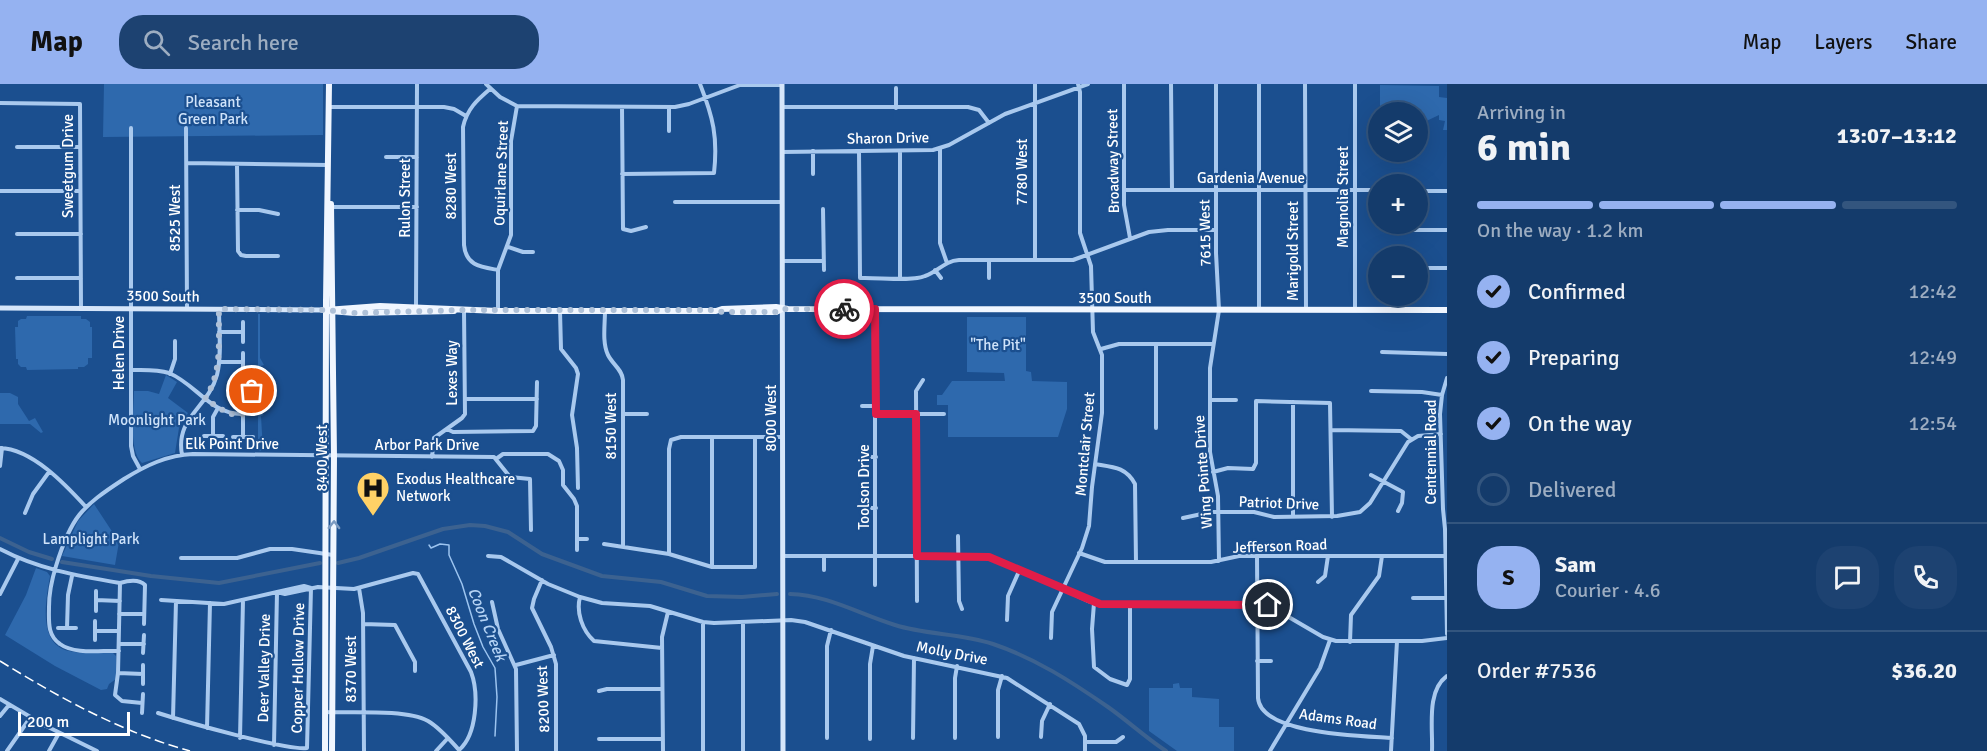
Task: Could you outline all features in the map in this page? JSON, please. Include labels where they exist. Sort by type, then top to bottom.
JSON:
[{"type":"main road","name":"8400 West","points":[[325,751],[328,712],[329,587],[326,555],[330,456],[331,310],[329,84]]},
{"type":"main road","name":"3500 South","points":[[331,310],[456,308],[498,311],[776,312],[782,309],[1447,309]]},
{"type":"main road","name":"8400 West","points":[[329,587],[333,555],[330,456]]},
{"type":"main road","name":"8400 West","points":[[328,712],[332,751]]},
{"type":"street","name":"Rulon Street","points":[[416,310],[417,84]]},
{"type":"street","points":[[486,84],[500,98],[517,106],[622,107],[683,106],[740,85],[782,84]]},
{"type":"street","points":[[622,174],[714,173],[714,129],[700,84]]},
{"type":"street","name":"8000 West","points":[[782,84],[783,751]]},
{"type":"street","name":"7780 West","points":[[1035,84],[1035,260]]},
{"type":"street","name":"Sharon Drive","points":[[782,152],[926,151],[940,148],[1034,103],[1088,84]]},
{"type":"street","name":"Broadway Street","points":[[1124,84],[1125,217],[1130,238]]},
{"type":"street","points":[[1171,84],[1172,190]]},
{"type":"street","name":"7615 West","points":[[1216,84],[1216,230],[1219,310]]},
{"type":"street","points":[[1259,84],[1259,310]]},
{"type":"street","name":"Marigold Street","points":[[1305,84],[1306,310]]},
{"type":"street","name":"Magnolia Street","points":[[1355,84],[1356,310]]},
{"type":"street","name":"Montclair Street","points":[[1051,638],[1052,612],[1089,526],[1102,412],[1101,349],[1093,332],[1092,266],[1080,233],[1078,86]]},
{"type":"street","points":[[896,88],[896,108]]},
{"type":"street","points":[[329,107],[454,108],[466,116],[473,104],[490,89]]},
{"type":"street","name":"Sweetgum Drive","points":[[0,104],[80,104],[81,308]]},
{"type":"street","name":"Oquirlane Street","points":[[498,311],[498,270],[511,236],[512,130],[517,106]]},
{"type":"street","points":[[622,107],[623,229],[631,231],[646,227]]},
{"type":"street","points":[[669,107],[669,131]]},
{"type":"street","points":[[782,107],[975,108],[989,123]]},
{"type":"street","name":"8280 West","points":[[466,116],[463,134],[464,250],[472,263],[498,270]]},
{"type":"street","name":"Helen Drive","points":[[131,128],[131,446],[140,469]]},
{"type":"street","name":"8525 West","points":[[186,128],[187,308]]},
{"type":"street","points":[[17,147],[80,147]]},
{"type":"street","points":[[940,148],[940,243],[947,263]]},
{"type":"street","points":[[813,151],[813,174]]},
{"type":"street","points":[[859,151],[860,278],[925,277],[947,263],[959,260],[1073,260],[1130,238],[1158,231],[1216,230]]},
{"type":"street","points":[[900,151],[900,278]]},
{"type":"street","points":[[386,157],[417,156]]},
{"type":"street","points":[[187,163],[329,165]]},
{"type":"street","points":[[237,165],[238,248],[241,255],[278,256]]},
{"type":"street","name":"Gardenia Avenue","points":[[1124,190],[1368,190]]},
{"type":"street","points":[[0,191],[80,191]]},
{"type":"street","points":[[1428,191],[1447,191]]},
{"type":"street","points":[[675,202],[782,202]]},
{"type":"street","points":[[329,207],[417,207]]},
{"type":"street","points":[[823,209],[824,270]]},
{"type":"street","points":[[237,210],[264,210],[278,214]]},
{"type":"street","points":[[1428,230],[1447,230]]},
{"type":"street","points":[[16,234],[81,234]]},
{"type":"street","points":[[508,247],[523,252],[533,252]]},
{"type":"street","points":[[989,260],[989,278]]},
{"type":"street","points":[[782,261],[824,261]]},
{"type":"street","points":[[1428,268],[1447,268]]},
{"type":"street","points":[[935,270],[941,278]]},
{"type":"street","points":[[17,278],[81,278]]},
{"type":"street","name":"3500 South","points":[[0,308],[331,310]]},
{"type":"street","points":[[182,455],[180,440],[184,426],[213,385],[219,362],[219,309]]},
{"type":"street","name":"Toolson Drive","points":[[875,309],[875,585]]},
{"type":"street","name":"Lexes Way","points":[[432,457],[433,440],[464,416],[464,310]]},
{"type":"street","name":"Wing Pointe Drive","points":[[1219,310],[1210,368],[1210,452],[1218,496],[1219,561]]},
{"type":"street","points":[[560,311],[561,349],[578,374],[572,416],[577,448],[578,489]]},
{"type":"street","name":"8150 West","points":[[605,311],[605,346],[608,355],[622,375],[623,547]]},
{"type":"street","points":[[243,322],[243,342]]},
{"type":"street","points":[[219,332],[243,332]]},
{"type":"street","points":[[170,374],[175,359],[175,341]]},
{"type":"street","points":[[1101,349],[1119,344],[1213,344]]},
{"type":"street","points":[[1156,344],[1156,428]]},
{"type":"street","points":[[1383,352],[1447,354]]},
{"type":"street","points":[[243,353],[243,371]]},
{"type":"street","points":[[219,362],[243,362]]},
{"type":"street","points":[[131,370],[153,370],[170,374],[218,408],[229,414],[243,414]]},
{"type":"street","name":"Centennial Road","points":[[1447,378],[1442,395],[1441,434],[1447,636]]},
{"type":"street","points":[[917,601],[916,391],[923,380]]},
{"type":"street","points":[[447,429],[453,432],[530,432],[534,430],[537,382]]},
{"type":"street","points":[[234,390],[252,391]]},
{"type":"street","points":[[243,391],[243,437]]},
{"type":"street","points":[[1371,391],[1422,392],[1442,395]]},
{"type":"street","points":[[465,399],[537,399]]},
{"type":"street","points":[[1210,400],[1236,400]]},
{"type":"street","points":[[1213,472],[1228,468],[1253,469],[1256,463],[1256,401],[1330,403],[1332,517]]},
{"type":"street","points":[[1293,402],[1293,517]]},
{"type":"street","points":[[862,406],[876,406]]},
{"type":"street","points":[[213,436],[213,417],[218,408]]},
{"type":"street","points":[[623,414],[647,414]]},
{"type":"street","points":[[876,414],[944,414]]},
{"type":"street","points":[[1331,430],[1401,431],[1411,439],[1424,435],[1441,434]]},
{"type":"street","points":[[204,436],[223,436]]},
{"type":"street","points":[[233,437],[253,437]]},
{"type":"street","points":[[669,554],[669,444],[671,440],[712,437],[783,437]]},
{"type":"street","points":[[712,437],[712,567]]},
{"type":"street","points":[[604,544],[669,554],[712,567],[755,567],[755,437]]},
{"type":"street","name":"Patriot Drive","points":[[1183,518],[1219,512],[1254,513],[1274,517],[1332,517],[1357,514],[1364,510],[1411,439]]},
{"type":"street","points":[[0,466],[1,448],[24,453],[49,472],[86,507]]},
{"type":"street","points":[[496,459],[503,454],[548,454],[557,459],[562,467],[564,487],[576,503],[577,550]]},
{"type":"street","name":"Elk Point Drive","points":[[119,651],[67,648],[55,640],[49,627],[50,596],[56,565],[69,529],[86,507],[140,469],[182,455],[330,456]]},
{"type":"street","name":"Arbor Park Drive","points":[[330,456],[493,457],[512,478],[530,479],[531,530]]},
{"type":"street","points":[[863,457],[876,457]]},
{"type":"street","points":[[1095,464],[1121,469],[1133,480],[1136,562]]},
{"type":"street","points":[[25,513],[33,494],[49,472]]},
{"type":"street","points":[[1371,475],[1403,492],[1398,511]]},
{"type":"street","points":[[863,508],[876,508]]},
{"type":"street","points":[[958,536],[959,601],[962,609]]},
{"type":"street","points":[[577,539],[587,539]]},
{"type":"street","points":[[0,549],[18,559],[54,572],[120,583],[128,581],[144,584],[144,624]]},
{"type":"street","points":[[181,558],[237,558],[270,549],[292,549],[333,555]]},
{"type":"street","name":"Jefferson Road","points":[[1079,553],[1100,561],[1136,562],[1219,561],[1234,557],[1257,556],[1446,556]]},
{"type":"street","name":"Molly Drive","points":[[488,556],[501,557],[542,580],[580,597],[602,603],[650,606],[703,622],[743,623],[782,620],[805,622],[914,658],[1002,676],[1079,723],[1084,731],[1085,751]]},
{"type":"street","points":[[783,556],[989,557],[1094,603],[1130,606],[1271,606],[1330,640],[1350,642],[1431,641],[1447,636]]},
{"type":"street","points":[[824,556],[824,570]]},
{"type":"street","name":"Adams Road","points":[[1257,556],[1259,705],[1268,715],[1286,724],[1343,735],[1392,738]]},
{"type":"street","points":[[1318,582],[1325,576],[1328,556]]},
{"type":"street","points":[[1350,642],[1351,615],[1379,576],[1382,556]]},
{"type":"street","points":[[0,594],[18,559]]},
{"type":"street","points":[[1007,620],[1008,596],[1020,569]]},
{"type":"street","name":"8300 West","points":[[359,588],[416,573],[458,647],[474,682],[473,724],[468,742],[460,750]]},
{"type":"street","points":[[67,628],[68,595],[72,576]]},
{"type":"street","name":"8200 West","points":[[542,580],[532,608],[554,656],[556,751]]},
{"type":"street","points":[[120,583],[119,651],[115,695],[126,702],[142,704]]},
{"type":"street","points":[[161,600],[229,604],[304,586],[343,590],[359,588]]},
{"type":"street","name":"Copper Hollow Drive","points":[[274,745],[306,748],[308,744],[311,588]]},
{"type":"street","name":"8370 West","points":[[359,588],[363,624],[364,751]]},
{"type":"street","points":[[96,591],[96,611]]},
{"type":"street","name":"Deer Valley Drive","points":[[274,745],[277,592]]},
{"type":"street","points":[[580,597],[578,604],[580,617],[588,636],[594,641],[662,648]]},
{"type":"street","points":[[1413,598],[1446,598]]},
{"type":"street","points":[[96,600],[120,601]]},
{"type":"street","points":[[240,738],[243,600]]},
{"type":"street","points":[[173,718],[176,601]]},
{"type":"street","points":[[492,602],[498,629],[516,665],[517,751]]},
{"type":"street","points":[[207,728],[210,603]]},
{"type":"street","points":[[1094,603],[1092,622],[1094,668],[1126,686],[1130,680],[1130,606]]},
{"type":"street","points":[[663,751],[662,648],[663,628],[668,612]]},
{"type":"street","points":[[119,614],[144,614]]},
{"type":"street","points":[[95,621],[95,640]]},
{"type":"street","points":[[703,622],[703,751]]},
{"type":"street","points":[[743,623],[743,751]]},
{"type":"street","points":[[363,624],[395,625],[415,662],[415,671]]},
{"type":"street","points":[[58,628],[76,628]]},
{"type":"street","points":[[827,738],[827,646],[831,630]]},
{"type":"street","points":[[95,631],[119,631]]},
{"type":"street","points":[[143,654],[144,635]]},
{"type":"street","points":[[1270,751],[1320,668],[1330,640]]},
{"type":"street","points":[[1391,751],[1397,641]]},
{"type":"street","points":[[119,644],[144,644]]},
{"type":"street","points":[[870,739],[870,664],[873,646]]},
{"type":"street","points":[[516,665],[554,656]]},
{"type":"street","points":[[913,738],[914,658]]},
{"type":"street","points":[[1257,661],[1270,661]]},
{"type":"street","points":[[143,664],[143,684]]},
{"type":"street","points":[[955,738],[957,666]]},
{"type":"street","points":[[118,673],[143,674]]},
{"type":"street","points":[[998,737],[998,690],[1002,676]]},
{"type":"street","points":[[1432,751],[1434,694],[1440,681],[1447,676]]},
{"type":"street","points":[[599,691],[663,689]]},
{"type":"street","points":[[142,694],[142,713]]},
{"type":"street","points":[[0,699],[30,718],[97,751]]},
{"type":"street","points":[[1041,737],[1042,721],[1050,704]]},
{"type":"street","points":[[0,716],[9,705]]},
{"type":"street","points":[[328,712],[363,712],[422,718],[434,725],[460,750]]},
{"type":"street","points":[[158,713],[240,738],[274,745]]},
{"type":"street","points":[[7,751],[30,718]]},
{"type":"street","points":[[49,751],[59,733]]},
{"type":"street","points":[[1085,742],[1116,742],[1123,737]]},
{"type":"street","points":[[436,751],[448,738]]},
{"type":"street","points":[[599,739],[663,739]]},
{"type":"green space","name":"Pleasant Green Park","points":[[104,84],[323,84],[323,135],[103,137]]},
{"type":"green space","points":[[1380,85],[1439,86],[1439,97],[1447,98],[1447,130],[1443,130],[1445,121],[1439,120],[1439,115],[1428,120],[1428,102],[1380,102]]},
{"type":"green space","points":[[258,314],[260,314],[260,358],[264,365],[261,366],[261,379],[264,380],[264,385],[261,386],[261,411],[264,412],[261,413],[264,415],[261,416],[263,451],[258,451]]},
{"type":"green space","points":[[27,316],[81,316],[81,319],[90,322],[92,358],[88,358],[88,364],[78,369],[27,370],[26,367],[21,367],[16,359],[15,327],[18,327],[18,321],[26,319]]},
{"type":"green space","name":"\"The Pit\"","points":[[967,317],[1026,317],[1026,371],[1031,372],[1032,381],[1067,382],[1067,409],[1058,437],[948,437],[948,405],[937,405],[937,395],[942,395],[952,381],[1005,381],[1004,373],[967,372]]},
{"type":"green space","name":"Moonlight Park","points":[[166,375],[177,382],[168,398],[188,413],[179,428],[175,453],[142,463],[133,440],[134,391],[159,394]]},
{"type":"green space","points":[[0,393],[10,393],[18,397],[18,404],[29,421],[35,418],[43,432],[41,433],[30,424],[0,424]]},
{"type":"green space","name":"Lamplight Park","points":[[94,504],[119,542],[115,565],[62,556],[78,521]]},
{"type":"green space","points":[[36,568],[47,572],[50,576],[46,620],[52,640],[59,647],[69,651],[113,653],[116,656],[116,679],[109,684],[107,689],[101,690],[55,666],[5,635],[26,595]]},
{"type":"green space","points":[[1179,683],[1180,688],[1192,688],[1192,697],[1219,699],[1219,727],[1234,727],[1234,751],[1177,751],[1149,731],[1149,688],[1173,688],[1173,684]]},
{"type":"waterway","points":[[338,563],[443,529],[470,525],[485,526],[508,532],[542,554],[602,576],[661,582],[707,596],[742,597],[777,594]]},
{"type":"waterway","points":[[0,538],[29,552],[52,559]]},
{"type":"waterway","name":"Coon Creek","points":[[429,545],[431,548],[440,544],[449,545],[449,555],[462,584],[474,624],[495,668],[497,697],[495,736]]},
{"type":"waterway","points":[[62,562],[151,576],[219,583],[320,563]]},
{"type":"waterway","points":[[790,594],[830,601],[907,628],[981,640],[1009,650],[1053,671],[1081,689],[1166,751]]},
{"type":"railway","points":[[0,661],[45,688],[115,724],[190,751]]},
{"type":"way so far","points":[[252,391],[243,391],[243,414],[229,414],[205,399],[218,369],[219,309],[326,310],[339,313],[464,310],[776,312],[782,309],[844,309]]},
{"type":"place","name":"Exodus Healthcare Network","points":[[373,517]]},
{"type":"route","points":[[844,309],[875,309],[876,414],[916,414],[917,556],[989,557],[1088,601],[1113,606],[1268,605]]}]
